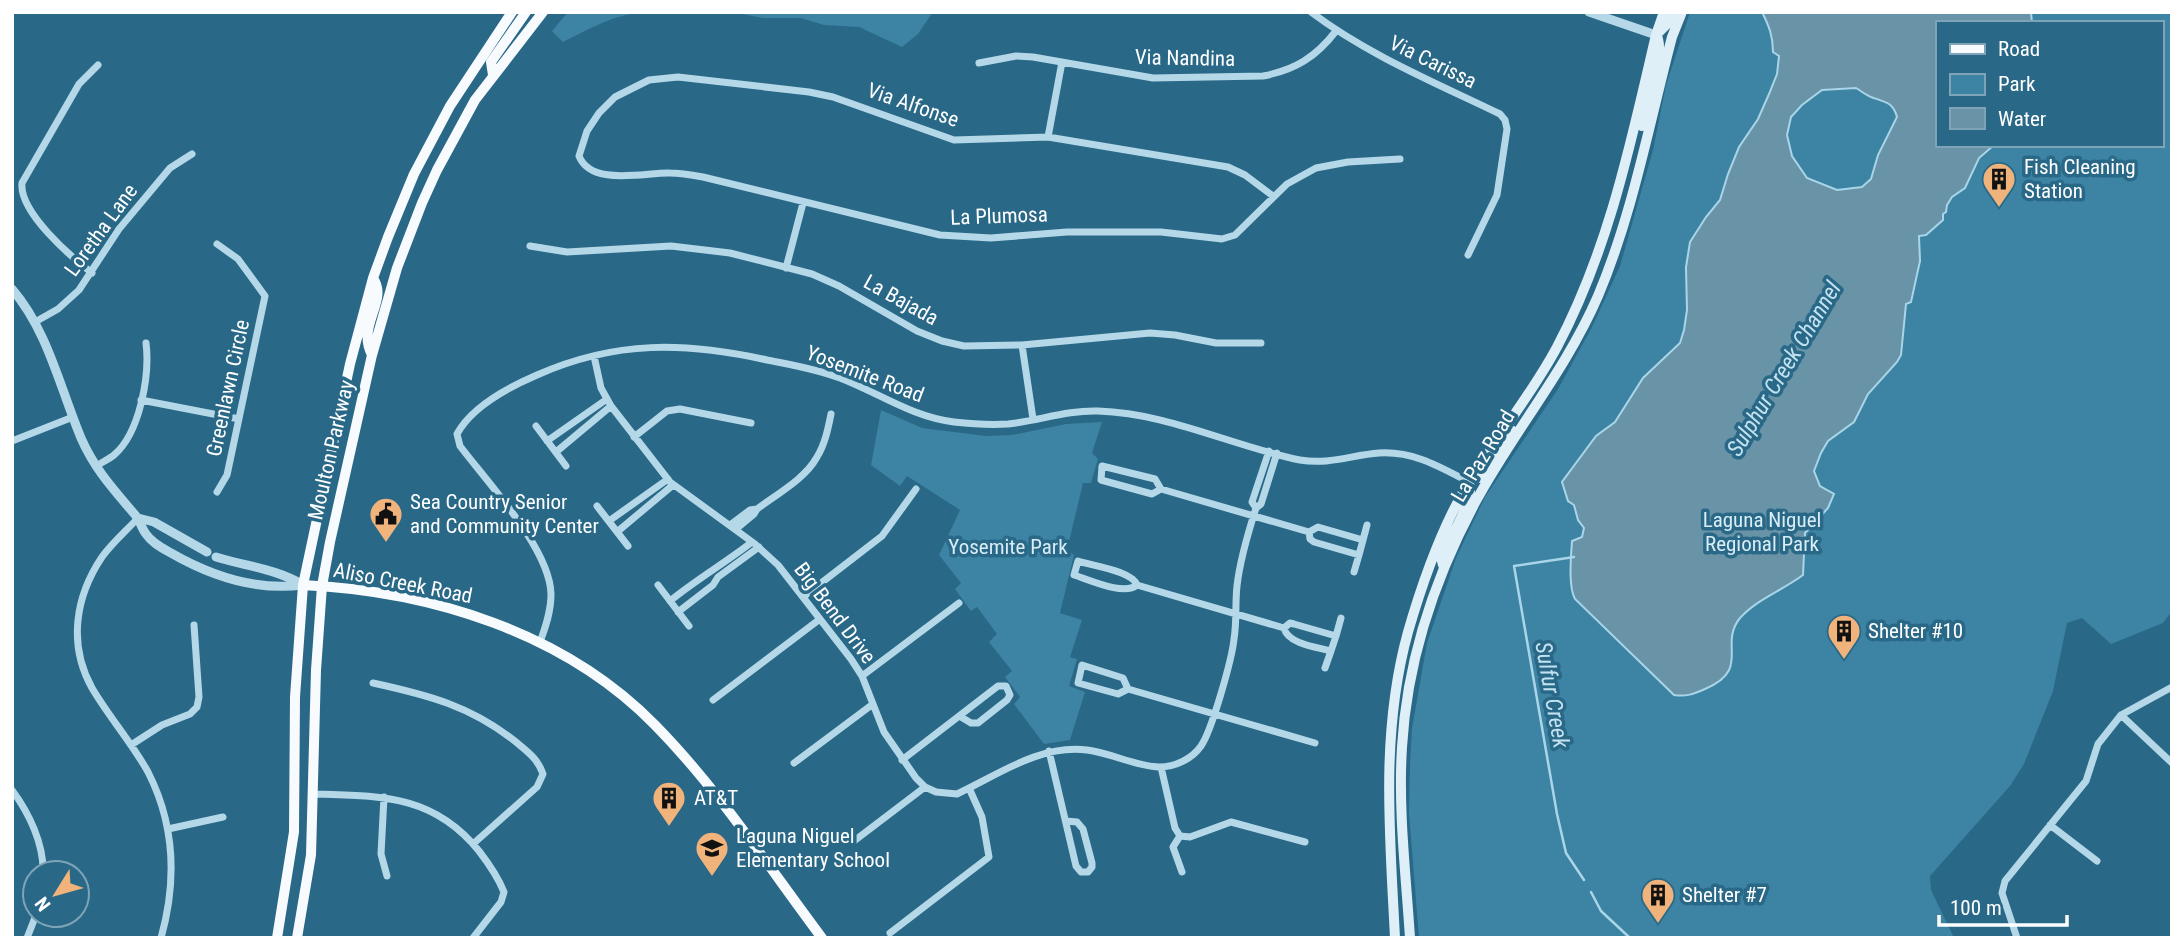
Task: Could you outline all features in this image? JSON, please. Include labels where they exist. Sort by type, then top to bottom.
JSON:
[{"type":"main road","name":"Moulton Parkway","points":[[277,938],[294,832],[295,697],[303,585],[338,414],[373,278],[402,201],[431,139],[471,72],[513,12]]},
{"type":"main road","points":[[493,75],[491,62],[526,12]]},
{"type":"main road","name":"Moulton Parkway","points":[[297,938],[311,855],[316,670],[322,586],[372,355],[397,268],[422,202],[458,131],[493,75],[543,12]]},
{"type":"main road","name":"La Paz Road","points":[[1395,938],[1387,797],[1388,765],[1395,697],[1408,633],[1434,556],[1469,482],[1541,376],[1586,288],[1616,200],[1664,12]]},
{"type":"main road","points":[[1645,142],[1641,138],[1642,125],[1659,54],[1660,40],[1656,35],[1674,12]]},
{"type":"main road","name":"La Paz Road","points":[[1410,938],[1401,775],[1405,718],[1415,656],[1444,568],[1477,500],[1570,351],[1597,298],[1627,216],[1672,37],[1682,12]]},
{"type":"main road","points":[[372,355],[366,340],[379,290],[373,278]]},
{"type":"main road","points":[[1444,568],[1441,557],[1471,493],[1469,482],[1479,478],[1514,429],[1524,426]]},
{"type":"main road","name":"Aliso Creek Road","points":[[303,585],[433,604],[464,612],[540,642],[581,666],[617,691],[654,723],[702,777],[820,937]]},
{"type":"street","name":"Via Carissa","points":[[1311,12],[1336,31],[1500,114],[1505,120],[1507,129],[1497,195],[1468,255]]},
{"type":"street","points":[[1589,12],[1656,35]]},
{"type":"street","name":"Via Nandina","points":[[979,63],[1016,56],[1153,78],[1263,76],[1281,73],[1312,57],[1336,31]]},
{"type":"street","points":[[1048,138],[1062,62]]},
{"type":"street","points":[[92,273],[63,250],[39,220],[21,191],[22,183],[79,84],[98,65]]},
{"type":"street","name":"Via Alfonse","points":[[582,162],[580,150],[587,131],[599,113],[615,97],[632,87],[664,78],[809,92],[834,97],[954,140],[1048,138],[1228,167],[1245,175],[1273,196]]},
{"type":"street","name":"Loretha Lane","points":[[35,323],[58,309],[79,290],[119,229],[170,168],[192,154]]},
{"type":"street","name":"La Plumosa","points":[[582,162],[593,171],[614,176],[669,173],[703,177],[940,235],[991,238],[1055,232],[1161,232],[1222,239],[1235,235],[1273,196],[1301,175],[1324,166],[1348,162],[1400,159]]},
{"type":"street","points":[[786,268],[803,203]]},
{"type":"street","name":"Greenlawn Circle","points":[[217,244],[238,259],[265,296],[227,475],[218,492]]},
{"type":"street","name":"La Bajada","points":[[530,246],[567,252],[671,246],[730,253],[812,274],[839,286],[917,331],[964,346],[1022,345],[1150,333],[1216,343],[1261,343]]},
{"type":"street","name":"Aliso Creek Road","points":[[12,289],[35,323],[96,466],[113,492],[138,518],[145,534],[158,546],[205,571],[227,579],[283,587],[303,585]]},
{"type":"street","points":[[96,466],[115,454],[128,438],[135,423],[149,363],[146,343]]},
{"type":"street","points":[[1022,345],[1033,419]]},
{"type":"street","name":"Yosemite Road","points":[[540,642],[549,615],[551,592],[546,566],[534,543],[460,446],[457,434],[464,420],[502,393],[559,365],[639,347],[703,348],[816,370],[842,379],[895,405],[951,422],[1007,424],[1094,411],[1124,412],[1315,462],[1341,461],[1377,453],[1404,455],[1432,462],[1469,482]]},
{"type":"street","name":"Big Bend Drive","points":[[594,356],[601,388],[609,402],[671,482],[756,544],[778,565],[820,619],[862,676],[884,732],[902,760],[925,787]]},
{"type":"street","points":[[141,400],[239,419]]},
{"type":"street","points":[[547,440],[573,421],[583,422],[609,402]]},
{"type":"street","points":[[634,437],[667,411],[680,409],[751,424]]},
{"type":"street","points":[[733,527],[750,510],[757,509],[807,471],[817,459],[831,414]]},
{"type":"street","points":[[12,441],[73,417]]},
{"type":"street","points":[[556,452],[582,432],[583,422]]},
{"type":"street","points":[[536,426],[566,466]]},
{"type":"street","points":[[854,841],[925,787],[946,794],[957,793],[1049,751],[1069,748],[1090,750],[1161,767],[1185,760],[1194,753],[1202,745],[1214,714],[1234,640],[1237,585],[1254,512],[1261,504],[1273,452]]},
{"type":"street","points":[[1161,489],[1155,479],[1102,466],[1101,480],[1152,494],[1161,489],[1254,512],[1309,532],[1318,527],[1363,540]]},
{"type":"street","points":[[609,521],[641,496],[671,482]]},
{"type":"street","points":[[617,532],[671,482]]},
{"type":"street","points":[[803,597],[882,536],[916,489]]},
{"type":"street","points":[[646,495],[652,502]]},
{"type":"street","points":[[597,506],[628,546]]},
{"type":"street","points":[[138,518],[103,555],[89,578],[79,604],[76,634],[81,663],[92,687],[131,745],[160,799],[172,853],[168,913],[160,938]]},
{"type":"street","name":"Aliso Creek Road","points":[[138,518],[154,522],[211,554],[246,566],[286,574],[303,585]]},
{"type":"street","points":[[1354,572],[1367,525]]},
{"type":"street","points":[[1309,532],[1310,539],[1314,542],[1359,555]]},
{"type":"street","points":[[670,601],[704,574],[716,574],[756,544]]},
{"type":"street","points":[[1078,561],[1129,575],[1137,586],[1125,590],[1074,575],[1078,561]]},
{"type":"street","points":[[678,612],[713,585],[716,574]]},
{"type":"street","points":[[658,585],[689,626]]},
{"type":"street","points":[[1137,586],[1284,628]]},
{"type":"street","points":[[862,676],[959,603]]},
{"type":"street","points":[[1325,668],[1341,618]]},
{"type":"street","points":[[713,700],[820,619]]},
{"type":"street","points":[[1284,628],[1290,623],[1336,636]]},
{"type":"street","points":[[131,745],[162,725],[190,714],[197,707],[199,697],[194,625]]},
{"type":"street","points":[[1284,628],[1285,633],[1292,639],[1331,651]]},
{"type":"street","points":[[1128,689],[1123,678],[1082,665],[1078,682],[1118,694],[1128,689],[1315,743]]},
{"type":"street","points":[[373,682],[433,696],[470,711],[501,730],[538,760],[544,774],[537,787],[473,844]]},
{"type":"street","points":[[902,760],[998,686],[1006,686],[1009,690],[1007,700],[978,723],[971,723],[961,717]]},
{"type":"street","points":[[2017,938],[2002,888],[2005,881],[2086,781],[2098,744],[2120,715],[2172,687]]},
{"type":"street","points":[[794,763],[873,704]]},
{"type":"street","points":[[2120,715],[2172,763]]},
{"type":"street","points":[[1049,751],[1076,866],[1081,872],[1088,872],[1092,863],[1083,829],[1077,822],[1066,821]]},
{"type":"street","points":[[1161,767],[1175,828],[1180,836]]},
{"type":"street","points":[[890,933],[989,857],[982,817],[969,788]]},
{"type":"street","points":[[12,790],[21,802],[36,834],[40,859]]},
{"type":"street","points":[[313,794],[402,800],[429,809],[452,823],[473,844],[500,881],[504,892],[501,902],[472,938]]},
{"type":"street","points":[[384,797],[381,854],[387,876]]},
{"type":"street","points":[[168,829],[223,817]]},
{"type":"street","points":[[1180,836],[1190,837],[1231,822],[1304,842]]},
{"type":"street","points":[[2050,825],[2097,861]]},
{"type":"street","points":[[1180,836],[1173,847],[1182,872]]},
{"type":"green space","points":[[568,12],[676,12],[622,16],[563,42],[552,31]]},
{"type":"green space","points":[[731,12],[933,12],[918,34],[902,47],[859,27],[824,25],[801,18],[763,18]]},
{"type":"green space","name":"Laguna Niguel Regional Park","points":[[1690,12],[2172,12],[2172,611],[2163,623],[2111,644],[2082,618],[2067,623],[2053,691],[2024,764],[2010,786],[1930,876],[1931,890],[1954,938],[1419,938],[1409,813],[1410,764],[1412,728],[1427,643],[1456,558],[1485,497],[1558,389],[1592,327],[1620,266],[1653,150],[1666,85]]},
{"type":"green space","name":"Yosemite Park","points":[[881,410],[922,428],[986,436],[1012,435],[1066,424],[1102,422],[1092,453],[1098,459],[1091,483],[1083,483],[1067,550],[1074,555],[1060,613],[1082,620],[1070,657],[1077,659],[1069,686],[1085,692],[1070,740],[1044,744],[1014,704],[1020,697],[1005,677],[1012,671],[989,642],[997,634],[977,607],[971,611],[955,589],[961,583],[939,555],[960,510],[907,476],[900,486],[871,465]]},
{"type":"water","name":"Sulphur Creek Channel","points":[[1762,12],[2031,12],[2032,21],[1936,21],[1936,147],[1992,147],[1979,158],[1965,188],[1952,197],[1943,214],[1943,220],[1926,235],[1919,236],[1920,261],[1911,302],[1906,304],[1901,355],[1868,394],[1854,422],[1828,441],[1821,453],[1814,471],[1820,486],[1834,494],[1828,508],[1805,533],[1803,575],[1754,605],[1740,618],[1732,638],[1731,665],[1719,681],[1694,694],[1674,695],[1575,599],[1571,579],[1572,541],[1582,537],[1584,528],[1578,520],[1574,505],[1568,501],[1562,482],[1596,436],[1615,422],[1643,378],[1680,343],[1687,310],[1686,267],[1690,242],[1720,200],[1739,147],[1758,119],[1777,74],[1779,56],[1773,52],[1769,27]],"holes":[[[1856,88],[1888,103],[1897,117],[1878,155],[1871,179],[1862,187],[1837,190],[1807,178],[1792,156],[1787,135],[1791,117],[1822,90]]]},
{"type":"waterway","name":"Sulfur Creek","points":[[1574,557],[1514,566],[1557,814],[1566,853],[1584,880]]},
{"type":"waterway","name":"Sulfur Creek","points":[[1591,892],[1601,911],[1630,938]]},
{"type":"place","name":"Fish Cleaning Station","points":[[1999,209]]},
{"type":"place","name":"Sea Country Senior and Community Center","points":[[386,544]]},
{"type":"place","name":"Shelter #10","points":[[1844,661]]},
{"type":"place","name":"AT&T","points":[[669,828]]},
{"type":"place","name":"Laguna Niguel Elementary School","points":[[712,878]]},
{"type":"place","name":"Shelter #7","points":[[1658,925]]}]
